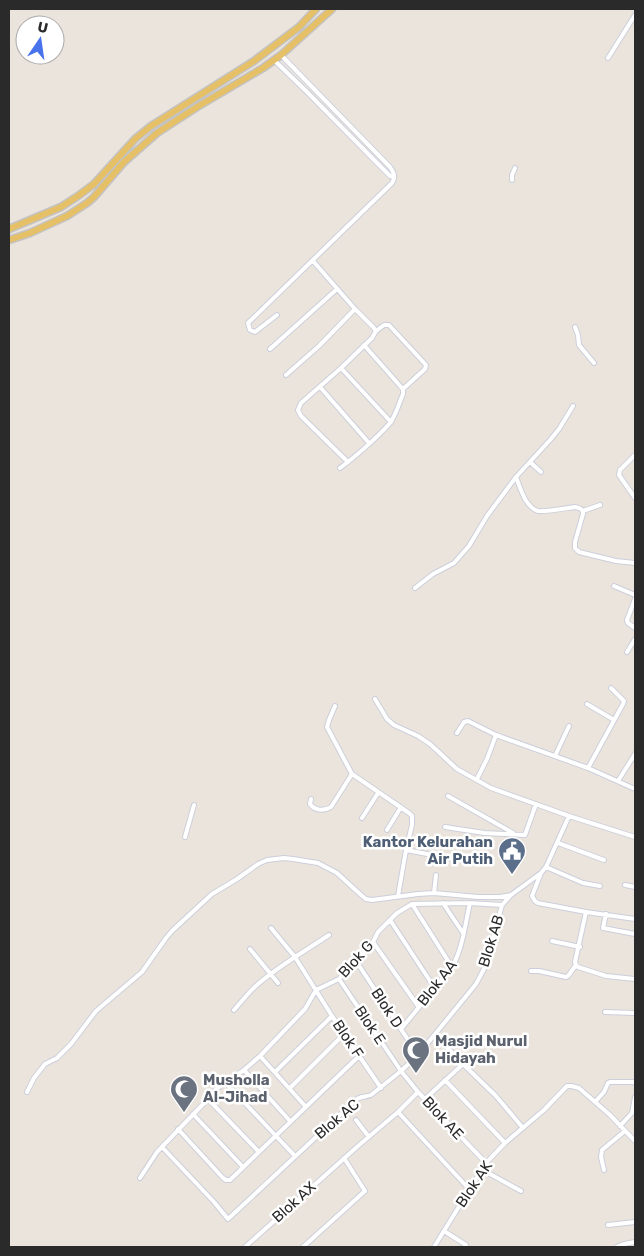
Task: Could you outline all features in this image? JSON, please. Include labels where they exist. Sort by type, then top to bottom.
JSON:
[{"type":"main road","points":[[9,229],[61,207],[78,196],[94,184],[134,139],[281,42],[316,9]]},
{"type":"main road","points":[[9,240],[30,233],[67,216],[87,203],[99,192],[124,162],[157,134],[263,68],[281,55],[332,9]]},
{"type":"main road","points":[[192,100],[198,107]]},
{"type":"street","points":[[608,58],[635,15]]},
{"type":"street","points":[[277,314],[255,332],[250,330],[248,323],[394,181],[384,161],[281,55]]},
{"type":"street","points":[[274,60],[393,176]]},
{"type":"street","points":[[512,180],[515,168]]},
{"type":"street","points":[[313,261],[376,331]]},
{"type":"street","points":[[270,349],[337,289]]},
{"type":"street","points":[[286,375],[319,346],[355,309]]},
{"type":"street","points":[[340,468],[348,462],[369,443],[390,422],[403,394],[403,389],[425,369],[426,365],[389,325],[384,325],[376,331],[375,335],[341,368],[300,403],[298,410],[300,416],[348,462]]},
{"type":"street","points":[[575,327],[578,335],[578,345],[594,363]]},
{"type":"street","points":[[364,345],[403,389]]},
{"type":"street","points":[[341,368],[390,422]]},
{"type":"street","points":[[320,387],[369,443]]},
{"type":"street","points":[[415,588],[433,574],[454,563],[469,546],[516,477],[559,429],[574,406]]},
{"type":"street","points":[[635,455],[619,472],[619,475],[635,498]]},
{"type":"street","points":[[530,462],[541,472]]},
{"type":"street","points":[[516,477],[526,500],[532,507],[538,510],[575,507],[581,508],[583,511]]},
{"type":"street","points":[[583,511],[600,505]]},
{"type":"street","points":[[583,511],[575,548],[579,552],[616,561],[635,563]]},
{"type":"street","points":[[614,586],[635,595]]},
{"type":"street","points":[[635,599],[627,620],[635,628]]},
{"type":"street","points":[[626,652],[635,638]]},
{"type":"street","points":[[588,768],[624,704],[624,701],[610,688]]},
{"type":"street","points":[[375,699],[384,714],[394,725],[418,736],[430,744],[457,769],[491,788],[635,837]]},
{"type":"street","points":[[587,704],[614,720]]},
{"type":"street","points":[[335,706],[327,727],[352,774],[412,816],[413,820],[398,896]]},
{"type":"street","points":[[458,733],[466,721],[496,735],[588,768],[635,789]]},
{"type":"street","points":[[555,756],[569,726]]},
{"type":"street","points":[[477,779],[496,735]]},
{"type":"street","points":[[618,782],[635,754]]},
{"type":"street","points":[[311,799],[310,804],[313,808],[320,810],[328,809],[352,774]]},
{"type":"street","points":[[362,818],[378,793]]},
{"type":"street","points":[[448,796],[515,834]]},
{"type":"street","points":[[185,837],[194,804]]},
{"type":"street","points":[[445,827],[484,833],[527,834],[536,804]]},
{"type":"street","points":[[387,830],[401,807]]},
{"type":"street","points":[[412,904],[470,903],[502,905],[510,895],[541,873],[546,867],[570,816]]},
{"type":"street","points":[[558,843],[604,860]]},
{"type":"street","points":[[406,850],[475,863]]},
{"type":"street","points":[[27,1092],[34,1078],[45,1064],[57,1058],[96,1012],[142,972],[166,938],[212,894],[267,860],[284,858],[306,861],[330,868],[366,898],[377,900],[410,894],[434,893],[478,897],[510,895]]},
{"type":"street","points":[[546,867],[583,883],[600,886]]},
{"type":"street","points":[[541,873],[532,896],[534,901],[538,903],[635,919]]},
{"type":"street","points":[[434,893],[436,875]]},
{"type":"street","points":[[625,885],[635,886]]},
{"type":"street","points":[[443,903],[463,933]]},
{"type":"street","name":"Blok AA","points":[[401,1029],[452,967],[457,958],[470,903]]},
{"type":"street","points":[[412,904],[452,967]]},
{"type":"street","name":"Blok G","points":[[316,990],[339,979],[373,942],[378,932],[397,913],[412,904]]},
{"type":"street","name":"Blok AB","points":[[381,1088],[418,1055],[476,984],[485,967],[502,905]]},
{"type":"street","points":[[531,971],[568,976],[576,965],[586,912]]},
{"type":"street","points":[[606,914],[603,928],[635,934]]},
{"type":"street","points":[[390,920],[434,987]]},
{"type":"street","name":"Blok F","points":[[270,928],[295,957],[381,1088]]},
{"type":"street","points":[[234,1010],[251,990],[295,957],[330,935]]},
{"type":"street","points":[[552,941],[580,947]]},
{"type":"street","points":[[373,942],[418,1006]]},
{"type":"street","points":[[250,949],[278,983]]},
{"type":"street","name":"Blok D","points":[[356,961],[418,1055]]},
{"type":"street","points":[[576,965],[606,976],[635,979]]},
{"type":"street","name":"Blok E","points":[[339,979],[401,1071]]},
{"type":"street","points":[[140,1178],[153,1158],[178,1129],[213,1092],[260,1056],[305,1009],[316,990]]},
{"type":"street","points":[[606,1012],[635,1013]]},
{"type":"street","points":[[275,1072],[332,1016]]},
{"type":"street","points":[[290,1088],[344,1034]]},
{"type":"street","points":[[435,1035],[496,1096],[523,1128]]},
{"type":"street","points":[[260,1056],[306,1107]]},
{"type":"street","points":[[178,1129],[223,1178],[230,1180],[359,1056]]},
{"type":"street","points":[[425,1100],[462,1064]]},
{"type":"street","points":[[244,1070],[290,1121]]},
{"type":"street","name":"Blok AE","points":[[401,1071],[425,1100],[486,1163]]},
{"type":"street","points":[[445,1080],[506,1143]]},
{"type":"street","points":[[225,1082],[295,1156]]},
{"type":"street","points":[[635,1083],[610,1082],[595,1102],[635,1141]]},
{"type":"street","name":"Blok AK","points":[[434,1247],[481,1169],[567,1086],[580,1088],[595,1102]]},
{"type":"street","name":"Blok AC","points":[[162,1147],[214,1202],[228,1220],[356,1099],[367,1097],[381,1088]]},
{"type":"street","name":"Blok AX","points":[[245,1247],[398,1112],[418,1092]]},
{"type":"street","points":[[620,1126],[632,1112],[635,1097]]},
{"type":"street","points":[[208,1099],[259,1152]]},
{"type":"street","points":[[398,1112],[469,1190]]},
{"type":"street","points":[[193,1114],[242,1167]]},
{"type":"street","points":[[356,1120],[369,1137]]},
{"type":"street","points":[[604,1170],[601,1157],[602,1150],[625,1131]]},
{"type":"street","points":[[303,1247],[365,1191],[344,1158]]},
{"type":"street","points":[[481,1169],[522,1191]]},
{"type":"street","points":[[608,1225],[635,1222]]},
{"type":"street","points":[[444,1231],[466,1245]]},
{"type":"street","points":[[616,1247],[635,1242]]},
{"type":"place","name":"Kantor Kelurahan Air Putih","points":[[512,875]]},
{"type":"place","name":"Masjid Nurul Hidayah","points":[[416,1074]]},
{"type":"place","name":"Musholla Al-Jihad","points":[[184,1113]]}]
